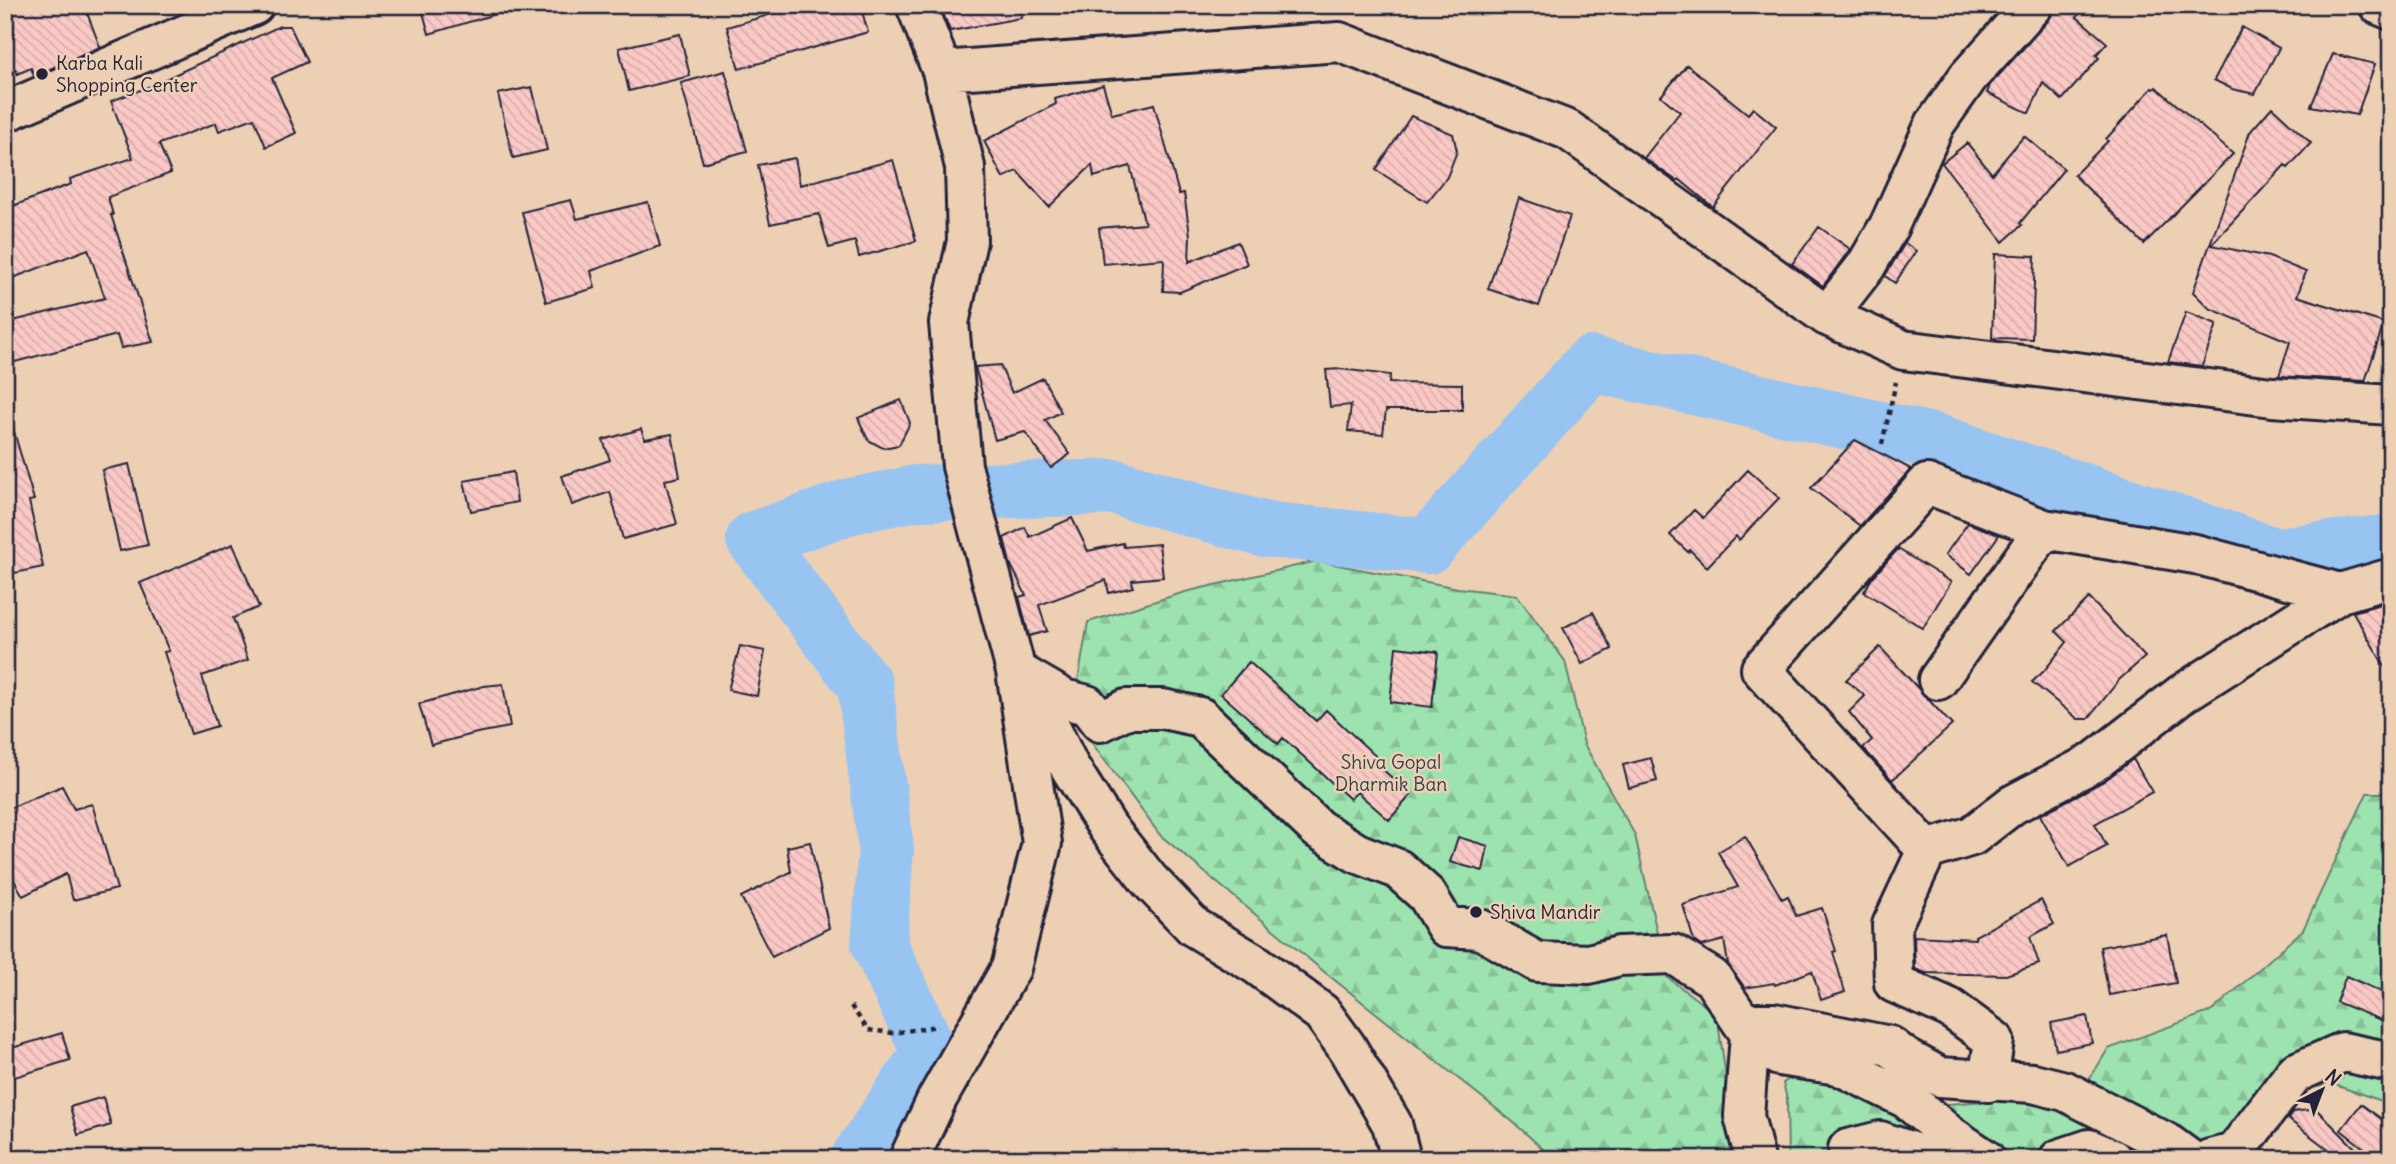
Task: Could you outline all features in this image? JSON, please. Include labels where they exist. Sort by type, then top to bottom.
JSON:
[{"type":"street","points":[[5,113],[254,5]]},
{"type":"street","points":[[909,1159],[937,1099],[1011,968],[1042,843],[1016,671],[962,466],[949,323],[967,241],[965,167],[942,71],[916,5]]},
{"type":"street","points":[[1827,316],[1866,266],[1889,226],[1935,124],[1969,76],[2033,5]]},
{"type":"street","points":[[2379,5],[2391,10]]},
{"type":"street","points":[[942,71],[1339,42],[1568,130],[1827,316],[1903,350],[2272,397],[2391,405]]},
{"type":"street","points":[[1927,850],[1761,670],[1927,484],[2044,529],[2195,554],[2340,593]]},
{"type":"street","points":[[1938,680],[2044,529]]},
{"type":"street","points":[[1988,1082],[1994,1040],[1950,1008],[1894,983],[1892,925],[1927,850],[1972,836],[2012,805],[2094,762],[2182,695],[2340,593],[2391,578]]},
{"type":"street","points":[[1016,671],[1064,699],[1087,705],[1100,722],[1126,709],[1163,709],[1200,717],[1318,829],[1357,853],[1398,869],[1427,895],[1446,927],[1480,929],[1537,962],[1590,964],[1619,956],[1673,954],[1712,978],[1750,1034],[1779,1056],[1838,1065],[1907,1099],[1948,1134],[1985,1159]]},
{"type":"street","points":[[1016,671],[1036,698],[1075,776],[1108,828],[1149,880],[1194,927],[1257,965],[1322,1013],[1346,1046],[1392,1125],[1401,1159]]},
{"type":"street","points":[[1755,1159],[1744,1116],[1750,1034],[1757,1023],[1774,1023],[1890,1046],[1940,1077],[2033,1083],[2065,1091],[2167,1143],[2189,1159]]},
{"type":"street","points":[[2210,1159],[2257,1144],[2295,1073],[2343,1052],[2391,1062]]},
{"type":"street","points":[[1852,1159],[1847,1149],[1880,1141],[1917,1154],[1949,1159]]},
{"type":"street","points":[[2059,1159],[2089,1149],[2112,1159]]},
{"type":"path","points":[[1882,444],[1903,350]]},
{"type":"path","points":[[850,1006],[868,1030],[893,1033]]},
{"type":"green space","name":"Shiva Gopal Dharmik Ban","points":[[1317,561],[1458,588],[1517,595],[1565,661],[1584,744],[1635,835],[1667,977],[1717,1015],[1738,1159],[1554,1159],[1513,1122],[1322,970],[1160,835],[1072,716],[1088,622],[1185,592]]},
{"type":"green space","points":[[2367,793],[2391,793],[2391,1104],[2335,1085],[2254,1093],[2229,1159],[1788,1159],[1787,1099],[1783,1083],[1803,1071],[1900,1108],[2046,1096],[2086,1085],[2108,1049],[2212,1011],[2303,930]]},
{"type":"building","points":[[5,5],[84,5],[100,47],[34,76],[31,68],[17,74],[16,70],[5,74]]},
{"type":"building","points":[[421,5],[501,5],[502,12],[429,34]]},
{"type":"building","points":[[803,5],[860,5],[868,32],[739,69],[727,27]]},
{"type":"building","points":[[940,5],[1020,5],[1021,18],[950,31]]},
{"type":"building","points":[[2057,5],[2085,5],[2077,17],[2107,43],[2096,55],[2099,58],[2062,100],[2043,83],[2029,113],[1987,93],[1990,85],[2049,20]]},
{"type":"building","points":[[280,26],[290,26],[307,62],[272,78],[296,133],[266,147],[254,118],[219,131],[216,123],[159,144],[171,173],[108,197],[111,215],[153,342],[121,348],[117,335],[11,363],[5,323],[105,298],[88,249],[5,281],[5,209],[71,184],[70,179],[133,158],[111,101],[146,88]]},
{"type":"building","points":[[2242,27],[2279,48],[2255,94],[2232,89],[2214,80]]},
{"type":"building","points":[[680,34],[690,76],[629,91],[619,48]]},
{"type":"building","points":[[2333,54],[2375,64],[2357,115],[2311,106]]},
{"type":"building","points":[[1687,65],[1748,114],[1753,108],[1776,127],[1713,207],[1679,179],[1677,181],[1644,158],[1680,112],[1661,96]]},
{"type":"building","points":[[725,71],[747,151],[703,163],[681,83]]},
{"type":"building","points":[[1103,85],[1112,114],[1154,104],[1179,194],[1184,193],[1190,235],[1189,262],[1238,242],[1247,264],[1180,292],[1163,291],[1164,259],[1103,264],[1099,228],[1145,224],[1130,166],[1094,177],[1092,165],[1049,207],[1017,171],[1003,178],[984,141],[1056,104],[1055,99]]},
{"type":"building","points":[[532,87],[547,150],[513,158],[498,94]]},
{"type":"building","points":[[2156,87],[2233,154],[2144,244],[2074,175],[2108,141],[2106,139],[2152,88]]},
{"type":"building","points":[[2272,107],[2311,143],[2288,168],[2285,165],[2211,245],[2269,257],[2306,272],[2297,296],[2384,323],[2365,381],[2279,376],[2290,342],[2209,308],[2193,292],[2250,132]]},
{"type":"building","points":[[1411,116],[1453,134],[1457,151],[1447,177],[1427,202],[1376,170]]},
{"type":"building","points":[[2024,136],[2064,169],[2020,223],[2022,225],[2003,242],[1942,163],[1967,143],[1992,174]]},
{"type":"building","points":[[795,158],[800,185],[893,160],[916,241],[859,257],[855,241],[829,248],[819,214],[770,224],[758,165]]},
{"type":"building","points":[[1519,198],[1570,216],[1539,306],[1488,289]]},
{"type":"building","points":[[571,200],[577,219],[648,202],[660,246],[591,271],[595,288],[546,302],[522,212]]},
{"type":"building","points":[[1819,227],[1850,249],[1823,286],[1792,264]]},
{"type":"building","points":[[1905,243],[1916,251],[1895,283],[1885,276]]},
{"type":"building","points":[[1995,254],[2035,256],[2032,339],[1992,338]]},
{"type":"building","points":[[2186,312],[2217,324],[2202,366],[2168,362]]},
{"type":"building","points":[[1000,365],[1012,393],[1043,378],[1061,412],[1045,420],[1070,454],[1051,468],[1025,432],[995,440],[975,367]]},
{"type":"building","points":[[1341,369],[1390,375],[1389,383],[1462,384],[1462,410],[1386,410],[1383,434],[1348,431],[1351,405],[1330,407],[1326,370]]},
{"type":"building","points":[[901,400],[910,423],[899,445],[883,448],[868,440],[858,418]]},
{"type":"building","points":[[12,425],[34,500],[29,501],[43,567],[5,575],[5,426]]},
{"type":"building","points":[[641,429],[645,439],[672,434],[680,477],[665,480],[677,524],[623,539],[610,492],[572,505],[562,476],[610,460],[603,440]]},
{"type":"building","points":[[1855,440],[1911,469],[1860,526],[1811,488]]},
{"type":"building","points":[[129,464],[148,545],[120,551],[102,470]]},
{"type":"building","points":[[1748,470],[1779,498],[1739,540],[1736,536],[1707,567],[1670,535],[1694,510],[1703,518]]},
{"type":"building","points":[[513,472],[517,502],[471,511],[464,481]]},
{"type":"building","points":[[1072,518],[1088,551],[1123,543],[1124,547],[1159,544],[1163,577],[1132,580],[1133,587],[1109,593],[1106,580],[1039,605],[1047,631],[1029,636],[1019,597],[1026,595],[1010,563],[1004,538],[1025,527],[1030,537]]},
{"type":"building","points":[[1968,523],[1999,535],[1971,574],[1945,555]]},
{"type":"building","points":[[233,544],[259,607],[233,618],[248,660],[202,676],[217,726],[191,734],[164,652],[169,651],[140,583]]},
{"type":"building","points":[[1898,549],[1951,582],[1923,628],[1864,592],[1872,578]]},
{"type":"building","points":[[2089,598],[2145,657],[2120,679],[2088,719],[2078,719],[2032,682],[2067,642],[2056,631]]},
{"type":"building","points":[[2391,601],[2391,677],[2353,612]]},
{"type":"building","points":[[1593,612],[1612,649],[1582,664],[1563,628]]},
{"type":"building","points":[[740,646],[765,651],[757,696],[728,690]]},
{"type":"building","points":[[1396,647],[1438,652],[1432,707],[1390,702]]},
{"type":"building","points":[[1880,647],[1952,725],[1892,780],[1863,748],[1872,740],[1849,712],[1865,696],[1846,680]]},
{"type":"building","points":[[1249,662],[1316,721],[1326,710],[1383,763],[1380,767],[1411,795],[1389,820],[1357,792],[1350,799],[1283,738],[1278,744],[1221,694]]},
{"type":"building","points":[[503,684],[510,727],[431,745],[419,704],[484,686]]},
{"type":"building","points":[[1651,758],[1657,781],[1629,788],[1623,765]]},
{"type":"building","points":[[2133,759],[2152,792],[2095,824],[2107,846],[2069,867],[2040,815],[2104,781]]},
{"type":"building","points":[[62,786],[74,809],[92,804],[117,889],[73,900],[66,874],[23,896],[5,864],[5,810]]},
{"type":"building","points":[[1745,836],[1782,899],[1788,896],[1796,916],[1822,908],[1836,951],[1833,952],[1845,992],[1821,1000],[1812,971],[1775,985],[1745,988],[1728,964],[1724,940],[1702,946],[1694,941],[1683,905],[1738,887],[1718,852]]},
{"type":"building","points":[[1458,837],[1488,846],[1483,871],[1450,862]]},
{"type":"building","points":[[810,842],[829,928],[772,957],[741,897],[791,872],[787,847]]},
{"type":"building","points":[[2041,900],[2054,924],[2030,937],[2039,964],[2006,975],[1926,973],[1915,969],[1914,936],[1975,939],[1975,936]]},
{"type":"building","points":[[2167,935],[2176,983],[2109,995],[2100,947]]},
{"type":"building","points":[[2346,976],[2391,996],[2391,1024],[2336,1002]]},
{"type":"building","points":[[2087,1016],[2092,1043],[2056,1050],[2051,1023]]},
{"type":"building","points":[[62,1033],[70,1060],[5,1080],[5,1050]]},
{"type":"building","points":[[103,1097],[111,1125],[78,1135],[70,1107]]},
{"type":"building","points":[[2361,1104],[2391,1126],[2391,1159],[2378,1159],[2341,1130]]},
{"type":"building","points":[[2316,1109],[2363,1156],[2361,1159],[2341,1159],[2288,1119],[2293,1112]]},
{"type":"waterway","points":[[858,1159],[930,1053],[879,944],[886,848],[865,685],[754,539],[851,506],[916,493],[1115,487],[1262,529],[1428,546],[1591,364],[1937,442],[2274,555],[2391,542]]},
{"type":"place","name":"Karba Kali Shopping Center","points":[[42,74]]},
{"type":"place","name":"Shiva Mandir","points":[[1476,912]]}]
